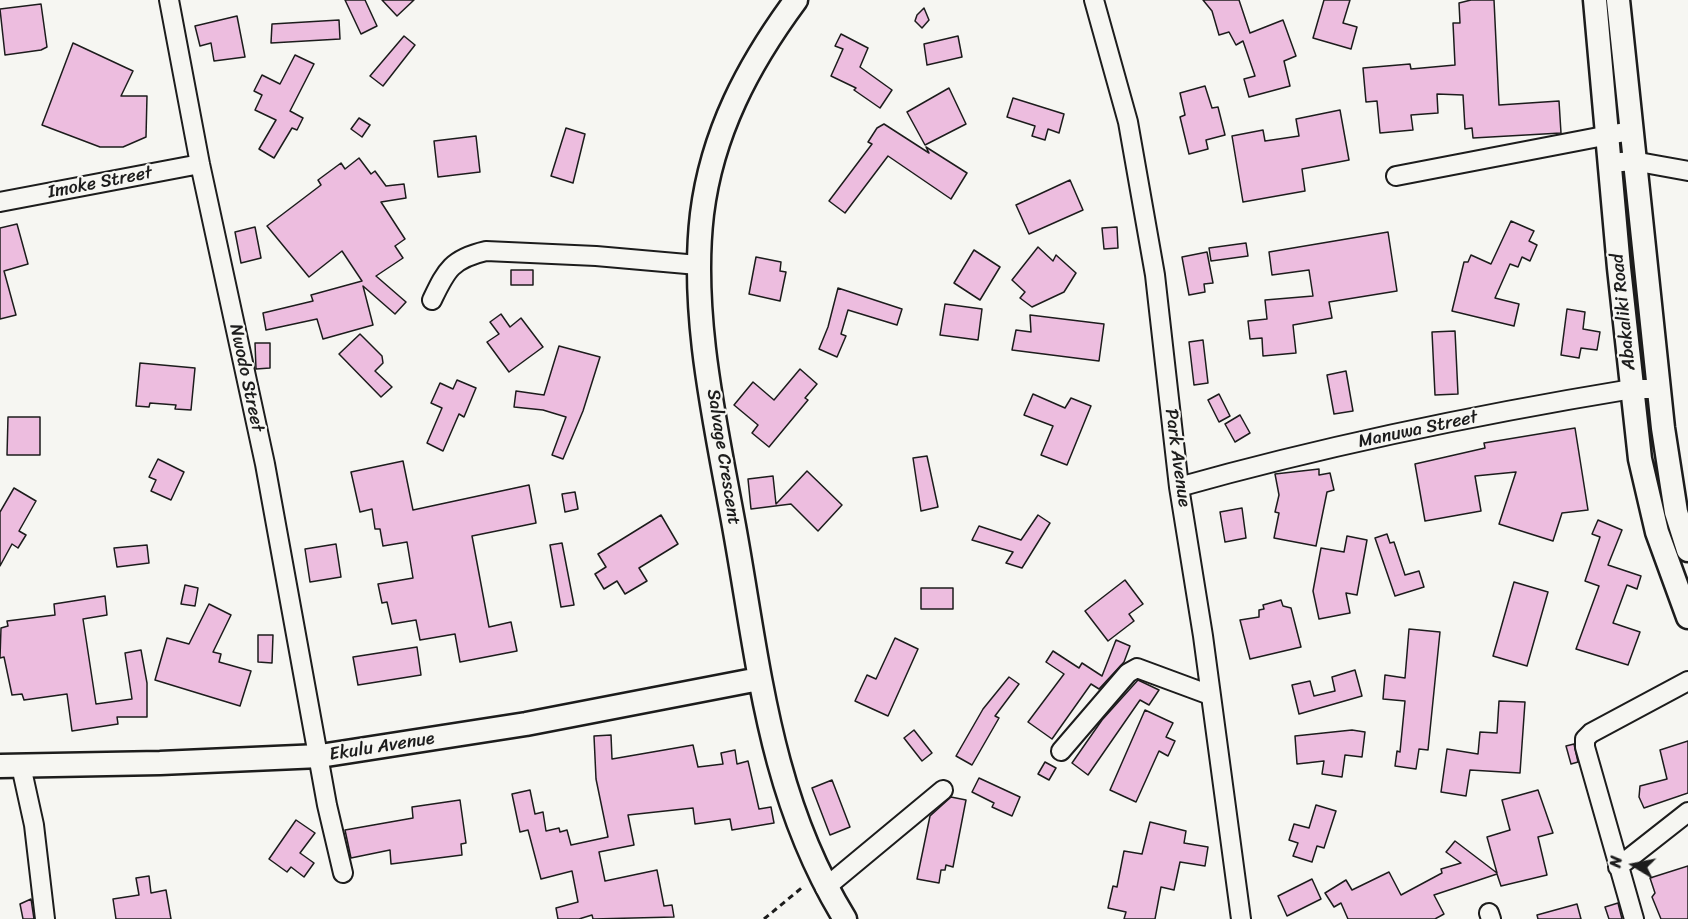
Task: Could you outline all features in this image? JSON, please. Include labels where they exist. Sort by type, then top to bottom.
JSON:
[{"type":"main road","name":"Salvage Crescent","points":[[796,0],[746,74],[728,112],[712,160],[702,213],[698,265],[699,290],[715,420],[765,715],[800,833],[822,881],[845,919]]},
{"type":"main road","points":[[1595,2],[1618,2]]},
{"type":"main road","name":"Abakaliki Road","points":[[1595,2],[1640,459],[1652,514],[1668,568],[1688,617]]},
{"type":"main road","name":"Abakaliki Road","points":[[1618,2],[1658,389],[1667,457],[1684,523],[1688,550]]},
{"type":"main road","name":"Ekulu Avenue","points":[[11,766],[320,756],[526,724],[759,679]]},
{"type":"street","name":"Nwodo Street","points":[[168,0],[200,164],[265,464],[343,873]]},
{"type":"street","name":"Park Avenue","points":[[1094,0],[1128,122],[1155,275],[1179,487],[1203,636],[1241,919]]},
{"type":"street","points":[[1396,176],[1630,131]]},
{"type":"street","points":[[1610,163],[1633,161],[1688,171]]},
{"type":"street","name":"Imoke Street","points":[[0,202],[200,164]]},
{"type":"street","points":[[432,300],[447,269],[471,254],[486,251],[596,256],[698,265]]},
{"type":"street","name":"Manuwa Street","points":[[1179,487],[1283,458],[1632,389],[1658,389]]},
{"type":"street","points":[[1061,751],[1128,673],[1137,668],[1210,695]]},
{"type":"street","points":[[1634,919],[1585,747],[1585,739],[1688,681]]},
{"type":"street","points":[[11,766],[34,825],[45,919]]},
{"type":"street","points":[[822,881],[944,790]]},
{"type":"street","points":[[1618,867],[1688,812]]},
{"type":"path","points":[[764,919],[822,881]]},
{"type":"building","points":[[345,0],[365,0],[377,26],[361,34]]},
{"type":"building","points":[[382,0],[414,0],[397,16]]},
{"type":"building","points":[[1203,0],[1239,0],[1250,33],[1283,20],[1296,56],[1284,61],[1290,86],[1249,97],[1244,79],[1255,76],[1243,41],[1236,45],[1229,32],[1219,35],[1212,11]]},
{"type":"building","points":[[1324,0],[1350,0],[1343,23],[1357,27],[1351,49],[1313,38]]},
{"type":"building","points":[[1471,0],[1494,0],[1499,105],[1559,101],[1561,133],[1473,138],[1472,128],[1465,129],[1463,95],[1437,94],[1438,113],[1411,115],[1413,130],[1380,133],[1377,101],[1366,102],[1363,68],[1410,64],[1411,69],[1455,65],[1453,23],[1460,23],[1459,3]]},
{"type":"building","points":[[41,4],[47,47],[41,50],[5,55],[0,9]]},
{"type":"building","points":[[924,8],[929,20],[922,28],[915,21]]},
{"type":"building","points":[[237,16],[245,57],[214,61],[211,43],[200,46],[195,26]]},
{"type":"building","points":[[339,20],[340,39],[271,43],[272,24]]},
{"type":"building","points":[[841,34],[868,48],[860,67],[892,90],[880,108],[854,90],[856,88],[831,76],[843,49],[835,46]]},
{"type":"building","points":[[404,36],[415,45],[383,86],[370,76]]},
{"type":"building","points":[[958,36],[962,57],[927,65],[924,44]]},
{"type":"building","points":[[73,43],[133,71],[121,96],[147,96],[146,137],[123,147],[100,147],[42,125]]},
{"type":"building","points":[[295,55],[314,64],[290,111],[303,118],[297,130],[292,128],[274,158],[259,149],[276,120],[255,110],[262,95],[254,91],[262,75],[280,84]]},
{"type":"building","points":[[1205,86],[1212,108],[1218,107],[1225,135],[1206,140],[1208,149],[1189,154],[1180,117],[1185,115],[1180,93]]},
{"type":"building","points":[[949,88],[966,124],[925,145],[907,112]]},
{"type":"building","points":[[1013,98],[1064,114],[1059,133],[1048,129],[1045,140],[1032,136],[1035,126],[1007,117]]},
{"type":"building","points":[[1340,110],[1349,160],[1302,169],[1305,191],[1243,202],[1232,136],[1263,130],[1265,141],[1299,136],[1296,119]]},
{"type":"building","points":[[359,118],[370,125],[362,137],[351,129]]},
{"type":"building","points":[[884,124],[929,153],[926,147],[967,173],[951,199],[888,156],[845,213],[829,201],[872,144],[868,142],[877,128]]},
{"type":"building","points":[[566,128],[585,134],[573,183],[551,176]]},
{"type":"building","points":[[476,136],[480,172],[438,177],[434,141]]},
{"type":"building","points":[[359,158],[371,174],[375,171],[386,186],[404,184],[406,198],[381,202],[405,239],[395,246],[403,258],[376,276],[406,302],[395,314],[363,286],[373,325],[323,339],[317,319],[266,330],[263,313],[313,301],[311,295],[362,281],[342,251],[309,277],[267,226],[321,185],[318,180],[341,163],[345,169]]},
{"type":"building","points":[[1070,180],[1083,210],[1029,234],[1016,205]]},
{"type":"building","points":[[1511,221],[1534,231],[1529,241],[1537,245],[1530,261],[1522,257],[1518,267],[1510,264],[1495,298],[1519,304],[1514,326],[1452,311],[1464,262],[1468,262],[1471,255],[1491,264]]},
{"type":"building","points":[[17,224],[28,264],[4,271],[16,315],[0,319],[0,228]]},
{"type":"building","points":[[255,227],[261,258],[241,263],[235,232]]},
{"type":"building","points":[[1117,227],[1118,248],[1104,249],[1102,228]]},
{"type":"building","points":[[1388,232],[1397,291],[1329,302],[1332,318],[1293,325],[1296,353],[1263,356],[1262,338],[1250,339],[1248,321],[1267,319],[1265,300],[1313,296],[1309,270],[1272,275],[1269,252]]},
{"type":"building","points":[[1246,243],[1248,256],[1211,261],[1209,248]]},
{"type":"building","points":[[1038,247],[1053,261],[1056,255],[1076,273],[1064,292],[1032,307],[1020,298],[1025,292],[1012,280]]},
{"type":"building","points":[[974,250],[1000,267],[980,300],[954,283]]},
{"type":"building","points":[[1207,252],[1213,283],[1204,284],[1205,292],[1189,295],[1182,257]]},
{"type":"building","points":[[756,257],[781,262],[780,271],[786,272],[780,301],[749,294]]},
{"type":"building","points":[[511,270],[533,270],[533,285],[511,285]]},
{"type":"building","points":[[838,288],[902,309],[897,325],[848,310],[841,334],[846,336],[837,357],[819,349],[828,327]]},
{"type":"building","points":[[945,304],[982,309],[978,340],[940,335]]},
{"type":"building","points":[[1567,309],[1585,312],[1583,329],[1600,332],[1597,350],[1581,348],[1579,358],[1561,355]]},
{"type":"building","points":[[501,314],[510,327],[521,318],[543,347],[509,372],[487,342],[499,334],[490,322]]},
{"type":"building","points":[[1030,315],[1104,324],[1099,361],[1012,350],[1016,330],[1031,332]]},
{"type":"building","points":[[1455,331],[1458,394],[1435,395],[1432,332]]},
{"type":"building","points":[[360,334],[382,356],[383,363],[375,371],[392,387],[381,397],[339,354]]},
{"type":"building","points":[[1203,340],[1208,383],[1194,385],[1189,342]]},
{"type":"building","points":[[255,343],[270,343],[270,368],[256,369]]},
{"type":"building","points":[[559,346],[600,357],[583,411],[563,459],[552,455],[566,417],[543,410],[514,407],[516,391],[544,395]]},
{"type":"building","points":[[140,363],[195,368],[191,410],[175,409],[176,405],[150,403],[149,407],[136,406]]},
{"type":"building","points":[[800,369],[817,384],[805,398],[808,400],[769,447],[752,433],[758,425],[734,405],[753,382],[774,400]]},
{"type":"building","points":[[1346,371],[1353,411],[1334,414],[1327,375]]},
{"type":"building","points":[[457,380],[476,388],[464,417],[459,414],[443,451],[427,443],[442,408],[431,403],[440,383],[453,389]]},
{"type":"building","points":[[1033,394],[1065,408],[1071,398],[1091,406],[1067,465],[1041,455],[1053,426],[1024,415]]},
{"type":"building","points":[[1219,394],[1230,416],[1219,422],[1208,400]]},
{"type":"building","points":[[1240,415],[1250,433],[1235,442],[1225,424]]},
{"type":"building","points":[[8,417],[40,417],[40,455],[7,455]]},
{"type":"building","points":[[1575,428],[1588,510],[1562,513],[1553,541],[1499,524],[1516,472],[1475,476],[1481,511],[1425,521],[1415,464],[1485,448],[1484,443]]},
{"type":"building","points":[[927,456],[938,507],[921,511],[913,458]]},
{"type":"building","points":[[158,459],[184,472],[171,500],[151,491],[156,480],[149,477]]},
{"type":"building","points":[[403,461],[413,510],[529,485],[536,523],[472,536],[489,627],[511,622],[517,651],[460,662],[455,634],[420,640],[416,620],[392,624],[387,602],[382,603],[378,584],[413,578],[407,542],[383,546],[380,529],[375,529],[372,509],[360,512],[351,472]]},
{"type":"building","points":[[1319,469],[1319,475],[1330,473],[1334,490],[1327,492],[1316,546],[1274,538],[1279,513],[1275,512],[1279,495],[1275,474]]},
{"type":"building","points":[[807,471],[842,505],[818,531],[791,504],[751,509],[748,479],[773,476],[776,504]]},
{"type":"building","points":[[14,488],[36,501],[19,531],[26,535],[18,548],[12,544],[0,566],[0,512]]},
{"type":"building","points":[[575,492],[578,509],[565,512],[562,494]]},
{"type":"building","points":[[1242,508],[1246,538],[1225,542],[1220,512]]},
{"type":"building","points":[[661,515],[678,544],[639,568],[647,581],[625,594],[617,581],[604,589],[595,574],[606,567],[598,554]]},
{"type":"building","points":[[1038,515],[1050,523],[1022,568],[1006,563],[1013,552],[972,540],[979,526],[1021,540]]},
{"type":"building","points":[[1598,520],[1622,530],[1608,565],[1641,576],[1637,589],[1627,585],[1613,623],[1640,632],[1628,665],[1576,649],[1599,586],[1585,581],[1600,537],[1592,534]]},
{"type":"building","points":[[1387,534],[1390,543],[1394,542],[1405,575],[1419,571],[1424,587],[1395,596],[1375,538]]},
{"type":"building","points":[[1347,536],[1367,540],[1357,595],[1346,593],[1350,613],[1319,619],[1313,591],[1321,548],[1344,552]]},
{"type":"building","points":[[562,543],[574,605],[561,607],[550,545]]},
{"type":"building","points":[[336,544],[341,577],[310,582],[305,549]]},
{"type":"building","points":[[147,545],[149,563],[117,567],[114,548]]},
{"type":"building","points":[[1125,580],[1143,604],[1129,614],[1134,621],[1108,641],[1085,611]]},
{"type":"building","points":[[1514,582],[1548,592],[1527,666],[1493,656]]},
{"type":"building","points":[[185,585],[198,588],[195,606],[181,604]]},
{"type":"building","points":[[921,588],[953,588],[953,609],[921,609]]},
{"type":"building","points":[[105,596],[107,615],[83,619],[96,704],[132,699],[125,653],[141,650],[147,683],[147,717],[117,717],[118,724],[72,731],[67,694],[24,700],[22,694],[12,695],[4,657],[0,658],[1,628],[8,626],[7,621],[55,615],[54,604]]},
{"type":"building","points":[[1281,600],[1283,606],[1291,608],[1301,647],[1250,659],[1240,620],[1259,617],[1259,610],[1264,609],[1263,605]]},
{"type":"building","points":[[209,604],[231,615],[213,652],[221,654],[219,662],[251,671],[240,706],[155,680],[167,638],[189,644]]},
{"type":"building","points":[[1409,629],[1440,632],[1428,750],[1419,749],[1416,769],[1395,766],[1397,751],[1400,752],[1405,701],[1383,699],[1385,675],[1405,678]]},
{"type":"building","points":[[258,635],[273,635],[272,663],[258,662]]},
{"type":"building","points":[[895,638],[918,649],[888,716],[855,701],[867,675],[876,679]]},
{"type":"building","points":[[1116,640],[1130,646],[1124,662],[1099,689],[1091,684],[1052,739],[1028,722],[1064,674],[1046,662],[1053,651],[1079,668],[1082,663],[1102,676]]},
{"type":"building","points":[[417,647],[421,675],[358,685],[353,657]]},
{"type":"building","points":[[1355,670],[1362,696],[1299,714],[1292,685],[1310,681],[1314,696],[1335,691],[1332,677]]},
{"type":"building","points":[[1009,677],[1019,684],[995,716],[999,718],[972,765],[956,756],[983,709]]},
{"type":"building","points":[[1138,680],[1159,690],[1149,705],[1140,700],[1088,775],[1072,763],[1102,720]]},
{"type":"building","points":[[1499,701],[1525,702],[1520,773],[1470,770],[1466,796],[1441,792],[1447,749],[1478,754],[1480,732],[1497,733]]},
{"type":"building","points":[[1145,710],[1173,723],[1166,737],[1175,741],[1168,756],[1159,751],[1136,802],[1110,790]]},
{"type":"building","points":[[914,730],[932,753],[922,761],[904,738]]},
{"type":"building","points":[[1352,730],[1365,732],[1362,757],[1345,755],[1342,777],[1322,774],[1324,761],[1297,764],[1295,736]]},
{"type":"building","points":[[611,735],[612,759],[693,745],[698,767],[723,764],[721,753],[735,750],[737,764],[748,761],[759,809],[771,807],[774,823],[732,830],[730,819],[695,824],[693,808],[628,815],[634,845],[599,852],[605,881],[657,870],[664,906],[672,905],[674,917],[593,919],[592,915],[579,919],[558,919],[556,908],[578,902],[572,871],[541,879],[528,830],[520,832],[512,794],[530,790],[535,814],[543,812],[546,831],[559,828],[560,832],[567,830],[571,845],[608,837],[596,779],[594,736]]},
{"type":"building","points":[[1688,741],[1688,793],[1644,808],[1639,797],[1640,786],[1667,779],[1660,750]]},
{"type":"building","points":[[1574,744],[1578,762],[1571,764],[1566,746]]},
{"type":"building","points":[[1045,762],[1056,768],[1049,780],[1038,774]]},
{"type":"building","points":[[979,778],[1020,797],[1012,816],[992,807],[994,803],[972,792]]},
{"type":"building","points":[[832,780],[850,827],[830,835],[812,788]]},
{"type":"building","points":[[1538,790],[1553,833],[1538,837],[1547,875],[1501,886],[1497,874],[1434,895],[1444,914],[1435,919],[1348,919],[1341,903],[1334,907],[1325,893],[1346,880],[1352,890],[1389,872],[1401,895],[1442,873],[1441,869],[1461,863],[1446,852],[1455,841],[1497,873],[1487,837],[1510,830],[1502,800]]},
{"type":"building","points":[[951,797],[966,800],[953,867],[946,865],[945,870],[941,870],[939,883],[917,879],[930,816]]},
{"type":"building","points":[[460,800],[466,843],[461,844],[462,855],[391,864],[390,850],[351,858],[345,830],[413,818],[412,807]]},
{"type":"building","points":[[1316,805],[1336,811],[1324,848],[1317,846],[1312,862],[1293,856],[1298,843],[1289,840],[1294,824],[1309,828]]},
{"type":"building","points":[[296,820],[315,833],[300,853],[314,863],[304,877],[291,867],[287,872],[269,859]]},
{"type":"building","points":[[1150,822],[1186,831],[1184,843],[1208,847],[1205,866],[1180,862],[1174,890],[1161,887],[1155,919],[1124,919],[1126,912],[1108,908],[1113,886],[1117,887],[1124,851],[1142,854]]},
{"type":"building","points":[[1688,866],[1688,919],[1661,919],[1652,897],[1655,893],[1650,878]]},
{"type":"building","points":[[149,876],[151,893],[166,890],[171,919],[116,919],[113,899],[139,895],[136,878]]},
{"type":"building","points":[[1312,879],[1321,899],[1287,916],[1278,896]]},
{"type":"building","points":[[31,899],[34,919],[23,919],[20,904]]},
{"type":"building","points":[[1618,903],[1622,919],[1609,919],[1605,907]]},
{"type":"building","points":[[1577,904],[1581,919],[1538,919],[1537,915]]}]
